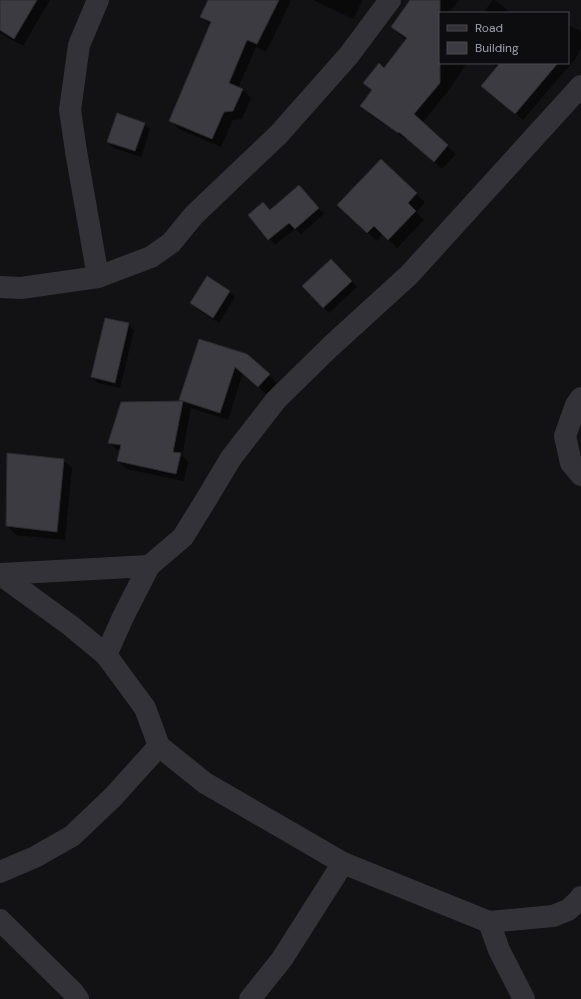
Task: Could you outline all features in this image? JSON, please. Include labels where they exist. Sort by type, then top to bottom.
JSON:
[{"type":"street","points":[[98,0],[79,45],[70,110],[98,277]]},
{"type":"street","points":[[0,287],[21,288],[98,277],[151,257],[171,243],[194,215],[279,134],[349,55],[390,0]]},
{"type":"street","points":[[106,655],[122,617],[149,566],[183,537],[231,458],[276,400],[330,347],[409,275],[581,86]]},
{"type":"street","points":[[581,398],[576,405],[565,436],[571,463],[581,474]]},
{"type":"street","points":[[0,574],[149,566]]},
{"type":"street","points":[[0,574],[71,626],[106,655],[145,708],[159,746],[205,783],[343,864],[489,922],[553,916],[568,910],[581,899]]},
{"type":"street","points":[[0,872],[35,857],[72,836],[113,797],[159,746]]},
{"type":"street","points":[[250,999],[282,959],[343,864]]},
{"type":"street","points":[[0,920],[73,992],[78,999]]},
{"type":"street","points":[[489,922],[499,950],[524,999]]},
{"type":"building","points":[[0,0],[37,0],[14,39],[0,30]]},
{"type":"building","points":[[208,0],[279,0],[257,44],[247,40],[229,83],[243,89],[233,111],[224,112],[212,139],[169,121],[211,22],[200,17]]},
{"type":"building","points":[[410,0],[440,0],[440,83],[414,114],[448,145],[434,162],[399,132],[398,133],[360,106],[372,90],[363,83],[379,63],[384,68],[407,38],[391,27]]},
{"type":"building","points":[[499,64],[557,64],[515,114],[481,86]]},
{"type":"building","points":[[117,113],[145,123],[135,151],[107,142]]},
{"type":"building","points":[[381,159],[417,193],[408,203],[416,211],[388,240],[374,226],[367,233],[337,205]]},
{"type":"building","points":[[299,185],[319,208],[295,229],[289,223],[268,240],[248,215],[263,202],[270,210]]},
{"type":"building","points":[[331,259],[352,281],[323,308],[302,286]]},
{"type":"building","points":[[207,276],[230,291],[213,318],[190,303]]},
{"type":"building","points":[[105,318],[129,323],[115,383],[91,377]]},
{"type":"building","points":[[199,339],[247,354],[270,374],[258,387],[235,367],[220,413],[179,400]]},
{"type":"building","points":[[183,401],[173,452],[181,453],[176,474],[117,461],[121,445],[108,443],[121,402]]},
{"type":"building","points":[[7,453],[64,459],[57,532],[6,526]]}]
